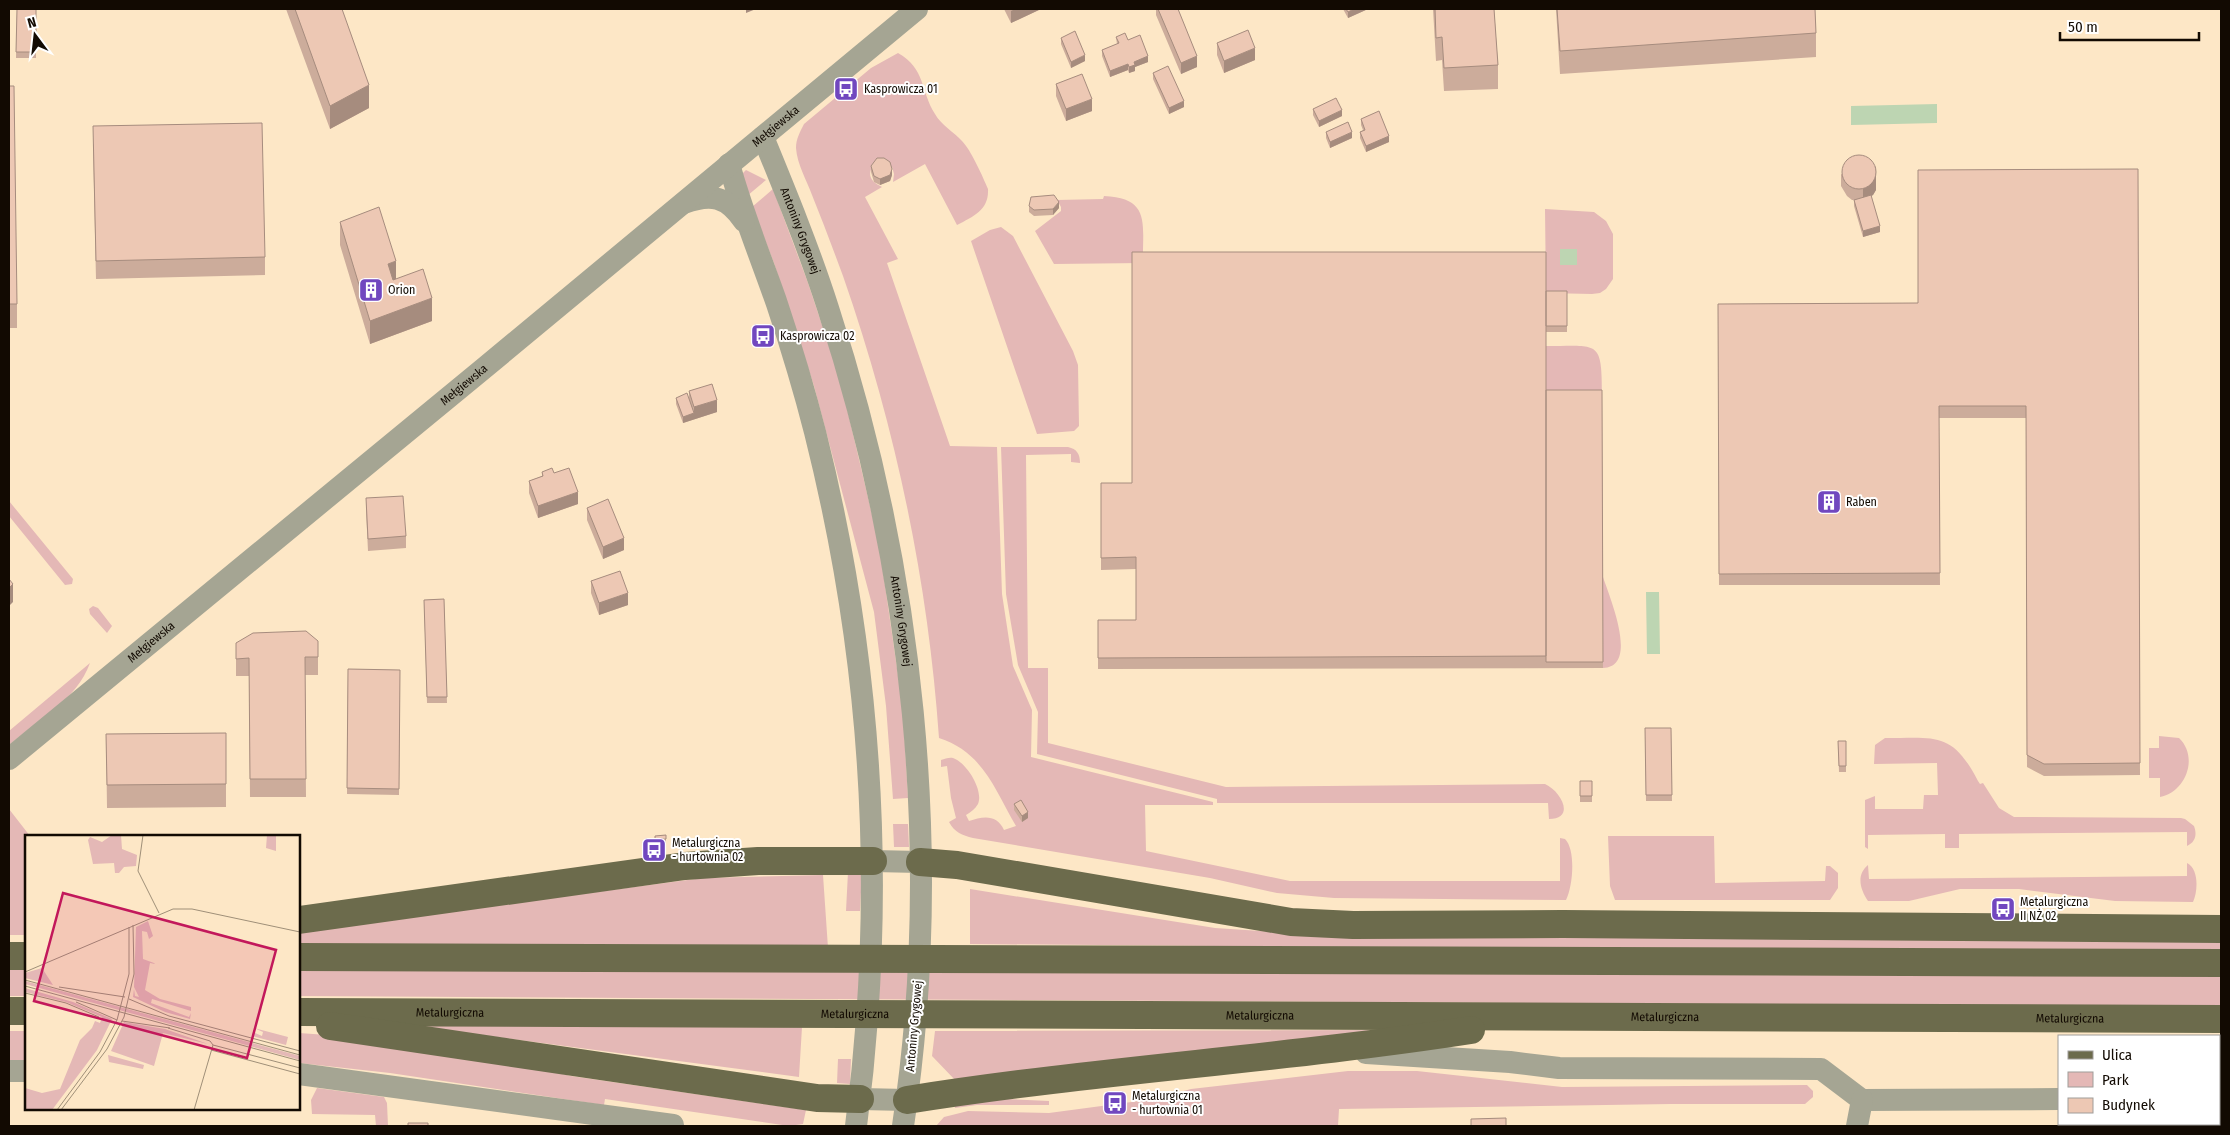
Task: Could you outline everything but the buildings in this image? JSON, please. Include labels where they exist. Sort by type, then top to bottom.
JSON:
[{"type":"main road","points":[[300,920],[685,866],[767,861],[873,861]]},
{"type":"main road","points":[[920,862],[957,865],[1291,922],[1353,925],[1563,924],[2221,928]]},
{"type":"main road","points":[[9,956],[25,956]]},
{"type":"main road","points":[[300,957],[2221,963]]},
{"type":"main road","points":[[9,1011],[25,1011]]},
{"type":"main road","name":"Metalurgiczna","points":[[300,1012],[2221,1019]]},
{"type":"main road","points":[[905,1113],[1290,1052],[1412,1039],[1556,1017]]},
{"type":"main road","points":[[300,1021],[817,1098],[860,1099]]},
{"type":"street","name":"Mełgiewska","points":[[9,759],[917,9]]},
{"type":"street","name":"Antoniny Grygowej","points":[[762,136],[828,306],[857,405],[876,481],[898,598],[909,682],[916,759],[920,862],[920,913],[913,1056],[905,1113]]},
{"type":"street","points":[[729,164],[790,345],[814,431],[838,534],[854,619],[865,714],[872,808],[873,861],[864,1058],[856,1126]]},
{"type":"street","points":[[680,204],[707,198],[727,202],[737,211],[750,230]]},
{"type":"street","points":[[873,861],[920,862]]},
{"type":"street","points":[[1290,1052],[1384,1054],[1510,1062],[1559,1068],[1821,1069],[1862,1100],[2058,1099]]},
{"type":"street","points":[[9,1071],[25,1071]]},
{"type":"street","points":[[300,1074],[673,1125]]},
{"type":"street","points":[[860,1099],[905,1113]]},
{"type":"street","points":[[1857,1126],[1862,1100]]},
{"type":"green space","points":[[898,53],[907,59],[918,73],[935,114],[965,145],[988,189],[986,202],[979,212],[957,225],[925,164],[893,182],[894,174],[892,167],[874,164],[870,172],[871,178],[882,187],[865,197],[898,259],[887,263],[950,446],[997,447],[1002,594],[1013,666],[1032,710],[1031,757],[1213,802],[1213,805],[1145,805],[1146,851],[1290,881],[1560,881],[1560,838],[1565,839],[1568,844],[1572,859],[1572,877],[1566,900],[1334,898],[1277,893],[1210,878],[973,838],[959,833],[951,826],[949,822],[956,818],[951,798],[947,766],[941,767],[941,760],[950,758],[963,765],[976,784],[979,798],[978,804],[966,815],[969,821],[984,817],[998,821],[1004,830],[1016,826],[994,786],[977,763],[954,744],[939,738],[927,620],[918,562],[893,446],[862,332],[843,276],[800,166],[796,148],[797,139],[804,124],[871,68]]},
{"type":"green space","points":[[746,170],[766,180],[747,196],[742,174]]},
{"type":"green space","points":[[773,189],[808,283],[840,379],[879,544],[903,710],[908,798],[893,799],[886,706],[874,612],[814,386],[774,263],[752,207]]},
{"type":"green space","points":[[1104,196],[1130,202],[1137,208],[1143,226],[1143,263],[1054,264],[1035,231],[1061,211],[1057,200],[1103,199]]},
{"type":"green space","points":[[1545,209],[1594,212],[1606,221],[1613,234],[1613,279],[1606,289],[1600,293],[1592,294],[1546,293]]},
{"type":"green space","points":[[1001,227],[1013,236],[1073,351],[1078,365],[1079,426],[1074,431],[1037,434],[971,241],[990,230]]},
{"type":"green space","points":[[1546,346],[1577,346],[1594,350],[1601,364],[1602,396],[1546,396]]},
{"type":"green space","points":[[1001,447],[1068,447],[1076,451],[1080,460],[1080,463],[1071,462],[1071,454],[1026,455],[1028,668],[1048,668],[1048,743],[1226,787],[1545,784],[1556,792],[1560,798],[1564,810],[1562,815],[1549,819],[1548,803],[1217,803],[1217,799],[1037,754],[1038,712],[1018,665],[1006,594]]},
{"type":"green space","points":[[9,501],[73,579],[72,584],[65,585],[9,516]]},
{"type":"green space","points":[[1603,577],[1615,614],[1621,644],[1619,656],[1614,665],[1603,668]]},
{"type":"green space","points":[[93,606],[98,608],[112,626],[107,633],[90,614],[89,609]]},
{"type":"green space","points":[[90,663],[76,688],[56,708],[9,745],[9,731]]},
{"type":"green space","points":[[2159,736],[2179,738],[2185,746],[2189,764],[2183,781],[2177,788],[2169,794],[2160,797],[2160,778],[2149,778],[2149,748],[2159,748]]},
{"type":"green space","points":[[1885,738],[1930,738],[1951,745],[1969,765],[1980,784],[1983,783],[1999,808],[2014,817],[2181,818],[2194,826],[2195,838],[2187,846],[2187,832],[1959,834],[1959,848],[1945,848],[1945,834],[1868,835],[1868,849],[1865,847],[1865,800],[1875,796],[1875,809],[1923,809],[1924,795],[1938,795],[1937,763],[1874,764],[1875,745]]},
{"type":"green space","points":[[9,809],[29,835],[25,835],[25,935],[9,935]]},
{"type":"green space","points":[[893,824],[908,824],[909,847],[894,847]]},
{"type":"green space","points":[[1608,836],[1714,836],[1715,883],[1825,881],[1826,866],[1830,866],[1838,873],[1838,888],[1830,900],[1615,900],[1610,886]]},
{"type":"green space","points":[[2187,863],[2194,870],[2196,881],[2196,892],[2193,902],[2115,901],[2019,889],[1960,889],[1909,901],[1868,901],[1860,882],[1862,873],[1868,865],[1869,879],[2187,876]]},
{"type":"green space","points":[[848,872],[862,873],[860,911],[846,911]]},
{"type":"green space","points":[[823,875],[828,948],[300,945],[300,931],[703,878]]},
{"type":"green space","points":[[970,889],[1215,928],[1334,936],[2221,940],[2221,954],[970,944]]},
{"type":"green space","points":[[9,966],[25,966],[25,996],[9,996]]},
{"type":"green space","points":[[300,967],[2221,972],[2221,1007],[300,996]]},
{"type":"green space","points":[[398,1024],[802,1027],[799,1077]]},
{"type":"green space","points":[[1428,1030],[956,1081],[932,1056],[935,1031]]},
{"type":"green space","points":[[9,1031],[25,1031],[25,1063],[9,1063]]},
{"type":"green space","points":[[300,1033],[384,1039],[464,1052],[571,1076],[806,1110],[803,1124],[789,1126],[605,1099],[604,1105],[390,1073],[300,1063]]},
{"type":"green space","points":[[838,1059],[851,1059],[850,1084],[837,1083]]},
{"type":"green space","points":[[1348,1071],[1417,1071],[1562,1087],[1807,1085],[1813,1091],[1813,1097],[1805,1104],[1339,1109],[1338,1126],[936,1126],[944,1117],[968,1111],[1049,1113],[1154,1099],[1191,1089]]},
{"type":"green space","points":[[317,1088],[384,1097],[387,1103],[388,1126],[376,1126],[375,1115],[312,1114],[311,1100]]},
{"type":"green space","points":[[1007,1099],[1049,1101],[1049,1105],[977,1105],[955,1108],[954,1103]]},
{"type":"shaded area","points":[[1937,104],[1937,123],[1851,125],[1851,106]]},
{"type":"shaded area","points":[[1560,249],[1577,249],[1577,265],[1560,265]]},
{"type":"shaded area","points":[[1646,592],[1659,592],[1660,654],[1647,654]]},
{"type":"place","name":"Kasprowicza 01","points":[[846,89]]},
{"type":"place","name":"Orion","points":[[371,290]]},
{"type":"place","name":"Kasprowicza 02","points":[[763,336]]},
{"type":"place","name":"Raben","points":[[1829,502]]},
{"type":"place","name":"Metalurgiczna - hurtownia 02","points":[[654,850]]},
{"type":"place","name":"Metalurgiczna II NŻ 02","points":[[2003,909]]},
{"type":"place","name":"Metalurgiczna - hurtownia 01","points":[[1115,1103]]}]
